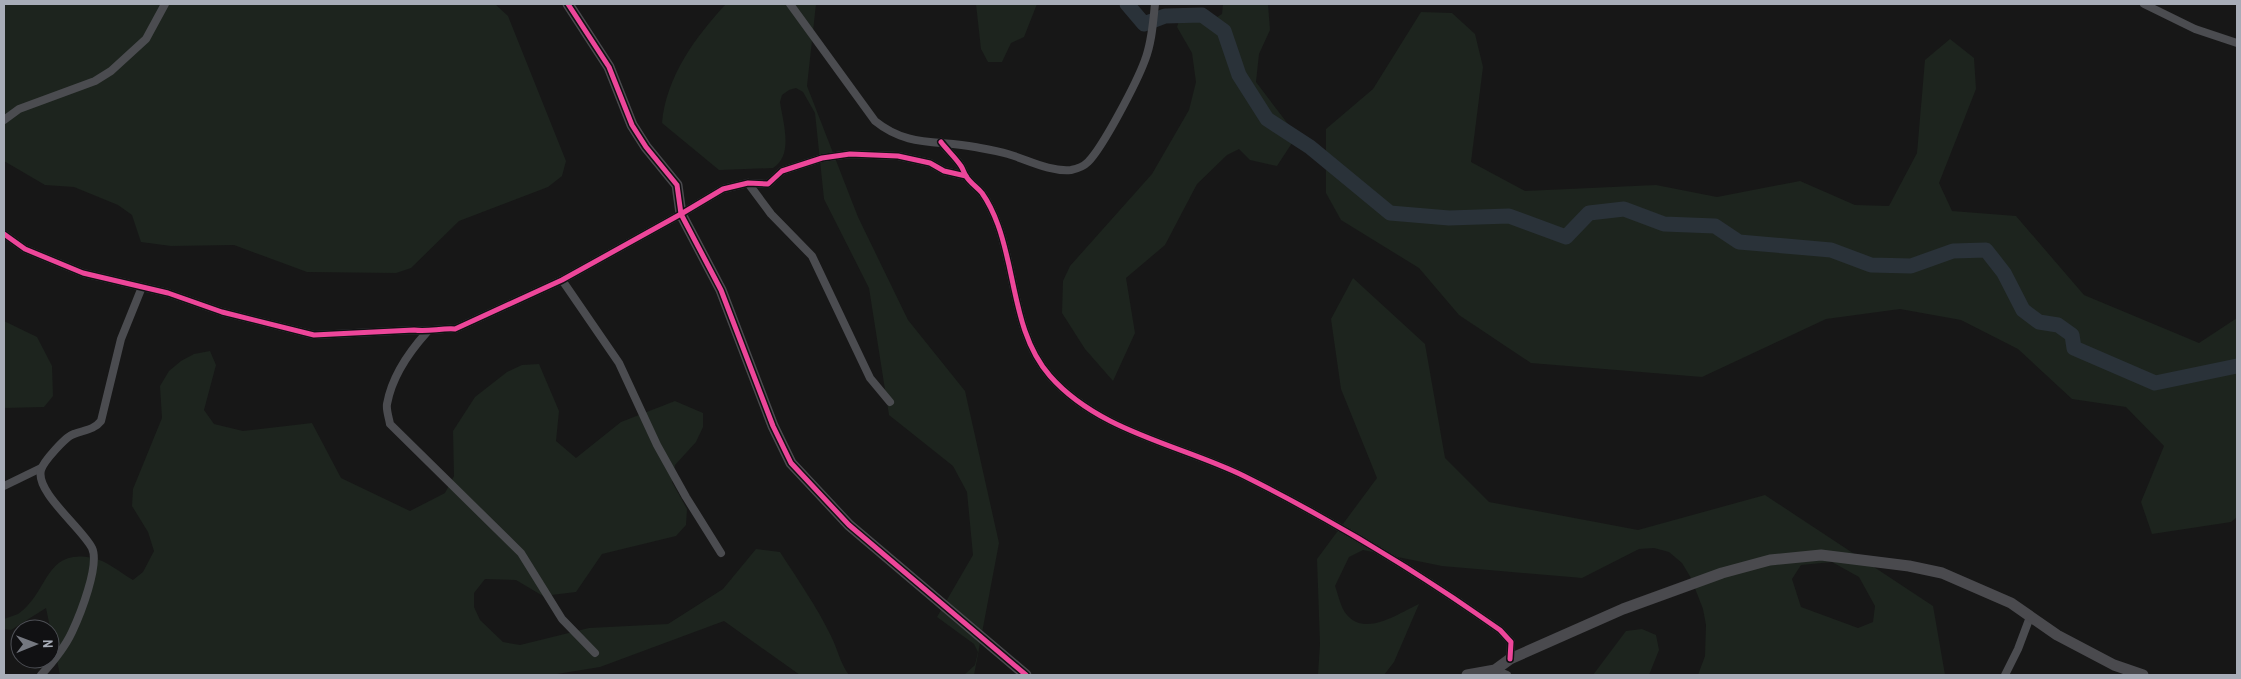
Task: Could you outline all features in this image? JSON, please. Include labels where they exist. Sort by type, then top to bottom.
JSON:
[{"type":"street","points":[[4,120],[19,109],[111,72],[146,38],[165,4]]},
{"type":"street","points":[[568,4],[608,67],[632,125],[646,148],[677,185],[682,214],[721,290],[773,426],[791,463],[849,525],[1026,675]]},
{"type":"street","points":[[790,4],[874,121],[888,132],[910,140],[941,142],[1007,153],[1055,169],[1071,170],[1087,162],[1116,118],[1146,59],[1155,4]]},
{"type":"street","points":[[2144,4],[2195,29],[2237,44]]},
{"type":"street","points":[[941,142],[962,167],[966,176],[982,193],[992,210],[999,227],[1030,346],[1050,376],[1062,388],[1102,416],[1241,475],[1302,505],[1377,548],[1500,630],[1511,642],[1510,659]]},
{"type":"street","points":[[594,653],[562,619],[521,553],[390,424],[386,406],[395,380],[408,354],[427,332],[436,328],[455,328],[562,280],[682,214],[723,189],[748,183],[768,184],[782,171],[822,158],[850,154],[898,156],[930,163],[944,171],[966,176]]},
{"type":"street","points":[[748,183],[770,214],[812,256],[870,378],[890,402]]},
{"type":"street","points":[[4,234],[25,249],[83,273],[168,293],[222,312],[314,335],[414,330],[427,332]]},
{"type":"street","points":[[562,280],[619,363],[657,445],[720,553]]},
{"type":"street","points":[[4,486],[41,468],[67,437],[93,428],[101,421],[121,338],[142,287]]},
{"type":"street","points":[[41,468],[40,475],[45,489],[83,534],[92,549],[94,558],[87,592],[71,633],[41,675]]},
{"type":"street","points":[[1467,675],[1495,670],[1510,659],[1623,608],[1722,573],[1770,560],[1799,556],[1821,556],[1909,566],[1942,573],[2011,603],[2057,635],[2114,665],[2143,675]]},
{"type":"street","points":[[2006,675],[2018,650],[2030,617]]},
{"type":"street","points":[[1495,670],[1506,675]]},
{"type":"shaded area","points":[[4,4],[495,4],[508,16],[566,161],[562,176],[548,187],[459,221],[411,268],[396,273],[307,272],[234,245],[171,246],[141,242],[132,215],[118,205],[74,187],[45,185],[4,161]]},
{"type":"shaded area","points":[[726,4],[816,4],[807,86],[858,217],[908,320],[965,391],[999,543],[974,675],[964,675],[975,665],[978,652],[974,644],[937,617],[973,555],[967,492],[953,466],[889,415],[869,288],[824,199],[815,113],[803,92],[796,88],[782,95],[780,102],[786,138],[785,147],[779,162],[773,168],[719,170],[662,123],[669,90],[684,58]]},
{"type":"shaded area","points":[[976,4],[1037,4],[1024,37],[1011,43],[1002,62],[988,62],[981,49]]},
{"type":"shaded area","points":[[1223,4],[1268,4],[1270,30],[1259,54],[1256,82],[1291,128],[1292,143],[1277,166],[1250,160],[1239,149],[1227,155],[1197,184],[1165,245],[1126,278],[1135,333],[1113,381],[1085,349],[1062,313],[1063,281],[1070,266],[1152,174],[1189,110],[1196,82],[1192,53],[1177,27],[1182,12],[1209,22],[1222,14]]},
{"type":"shaded area","points":[[1421,12],[1452,13],[1475,34],[1483,67],[1471,162],[1525,191],[1656,185],[1717,197],[1800,181],[1855,205],[1889,206],[1917,153],[1925,60],[1950,39],[1974,58],[1976,89],[1939,183],[1952,211],[2016,216],[2084,295],[2199,343],[2237,318],[2237,517],[2231,522],[2152,534],[2141,502],[2164,446],[2126,407],[2072,399],[2018,349],[1961,320],[1900,309],[1826,319],[1702,377],[1531,363],[1459,315],[1419,268],[1341,220],[1326,193],[1326,129],[1373,89]]},
{"type":"shaded area","points":[[1353,278],[1425,344],[1445,458],[1489,502],[1638,530],[1765,495],[1933,606],[1945,675],[1698,675],[1705,656],[1706,625],[1703,609],[1691,578],[1682,563],[1669,552],[1654,548],[1639,549],[1582,578],[1442,566],[1363,550],[1349,557],[1335,586],[1341,605],[1347,615],[1363,624],[1373,624],[1419,604],[1394,662],[1384,675],[1318,675],[1320,644],[1317,559],[1377,478],[1341,389],[1331,319]],"holes":[[[1832,562],[1859,577],[1875,606],[1873,622],[1858,628],[1801,607],[1792,579],[1801,565]]]},
{"type":"shaded area","points":[[4,321],[37,337],[52,366],[53,396],[44,407],[4,408]]},
{"type":"shaded area","points":[[210,351],[216,365],[204,410],[214,424],[243,431],[312,423],[341,478],[410,511],[445,493],[454,476],[453,431],[475,397],[507,372],[522,365],[539,364],[559,411],[556,441],[576,458],[621,422],[675,401],[703,413],[703,427],[696,442],[675,465],[672,482],[687,509],[686,525],[676,536],[602,554],[576,592],[543,596],[516,580],[485,579],[474,593],[474,607],[480,620],[503,642],[520,645],[589,628],[668,624],[723,589],[756,549],[780,552],[820,615],[849,675],[800,675],[724,621],[600,667],[551,675],[60,675],[60,619],[48,619],[46,608],[28,619],[10,619],[10,630],[4,629],[4,619],[18,614],[28,605],[49,574],[65,560],[76,557],[97,559],[133,580],[143,572],[154,551],[148,532],[132,506],[133,489],[162,418],[160,386],[169,371],[181,361],[194,354]]},
{"type":"shaded area","points":[[1642,629],[1656,635],[1659,650],[1649,675],[1593,675],[1626,631]]},
{"type":"waterway","points":[[1127,4],[1144,24],[1165,16],[1202,15],[1224,31],[1239,75],[1267,119],[1310,147],[1390,213],[1449,218],[1509,216],[1566,237],[1589,213],[1624,209],[1664,224],[1715,226],[1739,242],[1831,250],[1871,265],[1911,266],[1953,251],[1986,250],[2004,273],[2023,310],[2039,322],[2058,325],[2072,335],[2074,348],[2155,383],[2237,366]]},
{"type":"cycle path","points":[[568,4],[609,67],[632,125],[646,147],[677,185],[681,214],[721,290],[773,426],[791,463],[849,525],[1026,675]]},
{"type":"cycle path","points":[[941,142],[959,163],[968,178],[982,193],[991,209],[1004,244],[1017,304],[1029,342],[1038,360],[1050,376],[1070,395],[1092,411],[1116,424],[1244,476],[1375,548],[1500,630],[1511,642],[1510,659]]},
{"type":"cycle path","points":[[4,234],[25,249],[83,273],[168,293],[222,312],[314,335],[424,331],[455,329],[562,280],[723,189],[748,183],[768,184],[782,171],[822,158],[850,154],[898,156],[930,163],[944,171],[966,176]]}]
